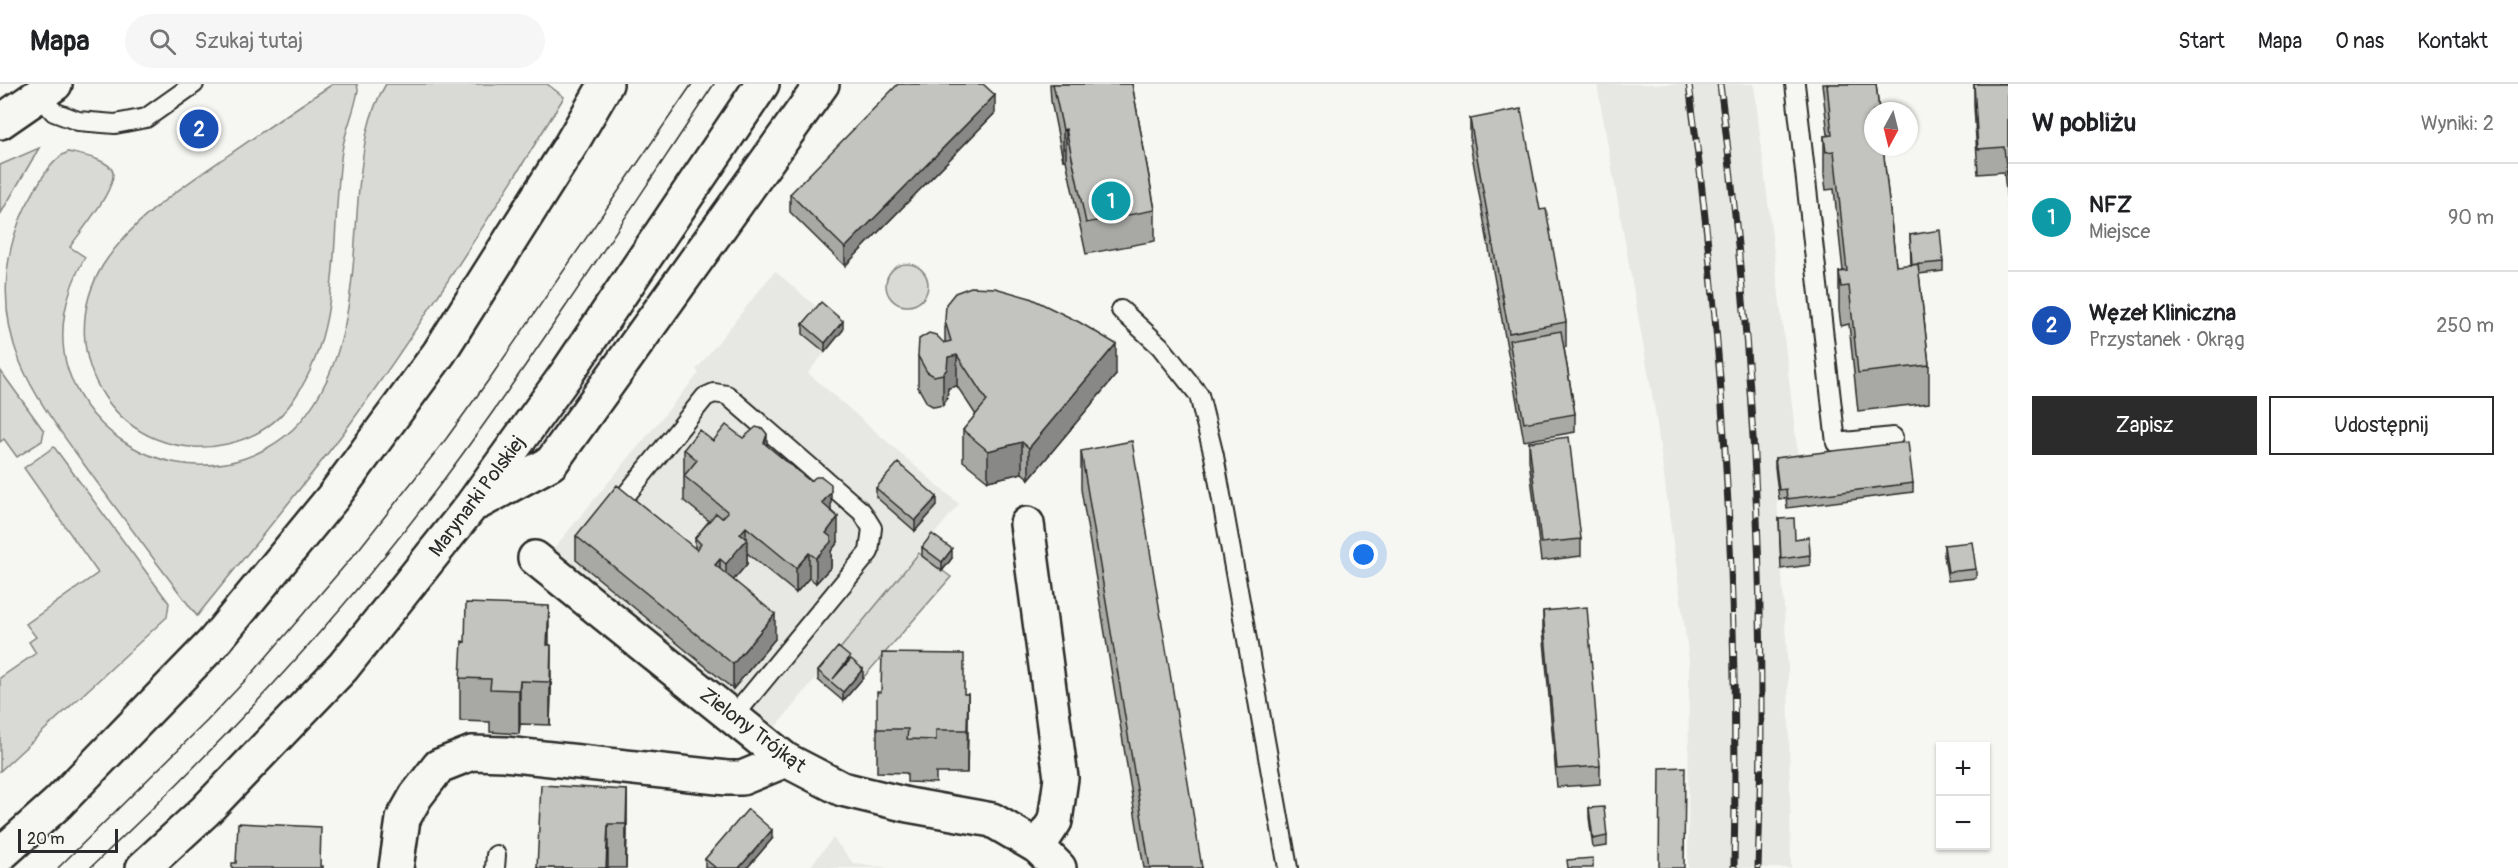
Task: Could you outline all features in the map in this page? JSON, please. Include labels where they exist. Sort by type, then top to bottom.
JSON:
[{"type":"main road","points":[[0,855],[58,803],[213,643],[333,497],[439,353],[570,146],[606,84]]},
{"type":"main road","name":"Marynarki Polskiej","points":[[143,868],[205,811],[343,667],[472,505],[567,373],[762,84]]},
{"type":"main road","points":[[472,505],[551,463],[822,84]]},
{"type":"main road","points":[[0,122],[42,88]]},
{"type":"main road","name":"Zielony Trójkąt","points":[[535,558],[786,760],[842,789],[908,805],[992,820],[1049,857],[1061,778],[1027,524]]},
{"type":"main road","points":[[396,868],[403,819],[416,796],[439,766],[472,753],[505,754],[727,778],[742,778],[786,760]]},
{"type":"lane","points":[[42,88],[54,112],[78,121],[115,124],[146,118],[194,84]]},
{"type":"lane","points":[[1795,84],[1836,443],[1893,437]]},
{"type":"lane","points":[[1121,310],[1179,366],[1199,395],[1214,456],[1288,868]]},
{"type":"lane","points":[[626,495],[705,397],[714,393],[727,395],[862,512],[872,528],[869,552],[733,717]]},
{"type":"shaded area","points":[[333,84],[357,84],[358,90],[342,151],[328,311],[321,341],[310,371],[288,408],[265,428],[247,438],[227,444],[189,447],[156,439],[127,422],[105,397],[90,368],[84,334],[88,300],[103,265],[129,232],[159,205]]},
{"type":"shaded area","points":[[386,84],[547,84],[564,97],[460,262],[350,424],[197,616],[66,439],[40,401],[20,362],[9,324],[6,285],[17,226],[38,184],[61,156],[68,152],[85,156],[97,159],[111,168],[113,175],[106,195],[70,247],[85,257],[68,298],[63,327],[68,370],[78,393],[110,432],[130,446],[152,456],[176,463],[201,465],[226,463],[247,457],[276,443],[293,430],[318,397],[331,370],[348,311],[366,134],[379,96]]},
{"type":"shaded area","points":[[1597,84],[1754,84],[1799,464],[1775,468],[1788,669],[1791,868],[1688,868],[1689,660],[1656,417]]},
{"type":"shaded area","points":[[39,148],[0,215],[0,165]]},
{"type":"shaded area","points":[[907,264],[922,270],[928,285],[922,300],[907,306],[892,300],[886,285],[892,270]]},
{"type":"shaded area","points":[[775,271],[843,330],[808,373],[959,504],[774,729],[550,553],[699,373],[696,370]]},
{"type":"shaded area","points":[[0,370],[44,431],[42,441],[17,457],[4,439],[0,442]]},
{"type":"shaded area","points":[[54,447],[169,603],[167,617],[0,771],[0,678],[36,653],[29,642],[36,637],[26,624],[98,573],[24,468]]},
{"type":"shaded area","points":[[919,553],[951,577],[863,678],[835,655]]},
{"type":"shaded area","points":[[833,838],[853,863],[888,868],[809,868]]},
{"type":"building","points":[[898,84],[983,84],[995,95],[845,248],[790,194]]},
{"type":"building","points":[[1053,84],[1132,84],[1155,210],[1086,223],[1066,129],[1063,130]]},
{"type":"building","points":[[1827,84],[1876,84],[1878,102],[1864,102],[1864,156],[1884,156],[1896,266],[1918,264],[1929,365],[1858,373],[1849,286],[1841,287],[1839,272],[1847,271],[1834,151],[1826,152],[1824,136],[1832,135]]},
{"type":"building","points":[[1974,84],[2008,84],[2008,186],[2004,147],[1978,149]]},
{"type":"building","points":[[1521,109],[1540,210],[1546,209],[1566,322],[1509,333],[1470,119]]},
{"type":"building","points":[[1940,230],[1943,262],[1912,265],[1910,235]]},
{"type":"building","points":[[971,287],[995,288],[1030,298],[1079,322],[1116,344],[1029,448],[1022,442],[988,451],[963,430],[987,401],[957,355],[948,357],[947,369],[943,374],[934,376],[927,372],[918,356],[919,339],[929,333],[936,335],[944,343],[951,341],[945,321],[946,304],[955,293]]},
{"type":"building","points":[[821,302],[843,321],[825,343],[803,324]]},
{"type":"building","points":[[1561,331],[1575,414],[1524,423],[1509,340]]},
{"type":"building","points":[[726,425],[743,438],[756,427],[763,429],[767,434],[764,443],[810,481],[816,477],[822,477],[831,484],[831,492],[822,503],[838,517],[826,533],[831,537],[831,542],[816,558],[809,553],[796,568],[746,527],[740,534],[747,539],[726,564],[720,559],[715,565],[775,614],[733,664],[576,536],[617,485],[697,550],[701,544],[695,538],[716,513],[722,518],[728,512],[684,476],[697,460],[684,449],[699,430],[713,441]]},
{"type":"building","points":[[1569,437],[1581,539],[1541,543],[1529,442]]},
{"type":"building","points":[[1132,441],[1202,868],[1150,868],[1081,451]]},
{"type":"building","points":[[1908,442],[1913,483],[1787,499],[1786,489],[1779,490],[1775,458]]},
{"type":"building","points":[[898,463],[937,497],[915,521],[876,488]]},
{"type":"building","points":[[1794,518],[1795,539],[1809,537],[1810,555],[1781,559],[1779,519]]},
{"type":"building","points":[[932,534],[952,549],[942,562],[922,547]]},
{"type":"building","points":[[1972,542],[1976,569],[1948,572],[1944,545]]},
{"type":"building","points":[[466,603],[549,606],[547,645],[551,645],[550,682],[520,681],[519,690],[490,689],[491,679],[460,678],[462,641],[465,642]]},
{"type":"building","points":[[1587,607],[1600,766],[1557,769],[1543,611]]},
{"type":"building","points":[[838,647],[850,657],[833,679],[851,659],[863,669],[843,692],[818,671]]},
{"type":"building","points":[[882,653],[964,654],[964,694],[968,694],[967,730],[936,730],[936,740],[907,739],[908,729],[877,729],[877,692],[881,692]]},
{"type":"building","points":[[1685,767],[1684,868],[1659,868],[1660,768]]},
{"type":"building","points":[[541,785],[627,790],[626,824],[608,824],[606,868],[537,868]]},
{"type":"building","points":[[1604,807],[1607,836],[1593,839],[1589,808]]},
{"type":"building","points":[[748,809],[772,830],[739,868],[716,868],[705,859]]},
{"type":"building","points":[[238,823],[321,827],[320,866],[323,868],[232,868],[232,863],[236,863]]},
{"type":"building","points":[[1593,858],[1593,868],[1568,868],[1567,860]]},
{"type":"tram line","points":[[58,868],[207,721],[256,669],[359,549],[446,439],[490,378],[692,84]]},
{"type":"tram line","points":[[90,868],[141,820],[239,720],[287,669],[379,563],[496,407],[714,84]]},
{"type":"railway","points":[[1689,84],[1712,279],[1726,475],[1734,671],[1734,868]]},
{"type":"railway","points":[[1720,84],[1741,279],[1755,475],[1761,672],[1758,868]]},
{"type":"place","name":"Węzeł Kliniczna","points":[[199,129]]},
{"type":"place","name":"NFZ","points":[[1111,201]]}]
